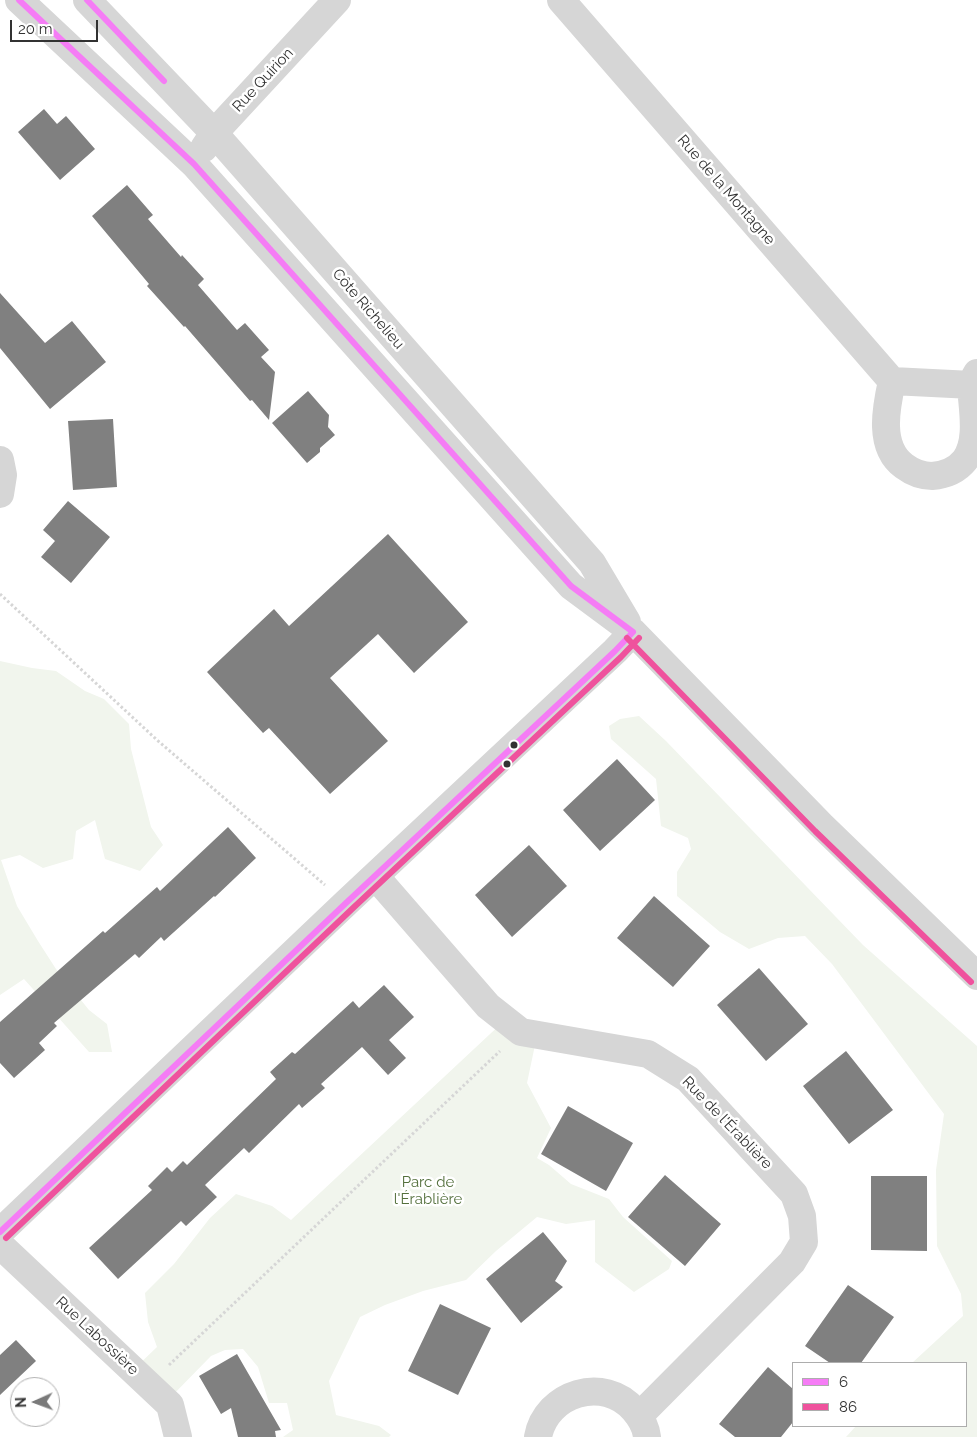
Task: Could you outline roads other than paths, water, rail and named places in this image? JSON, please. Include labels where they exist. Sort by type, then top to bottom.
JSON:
[{"type":"street","name":"Côte Richelieu","points":[[19,0],[194,164],[571,586],[633,632],[821,825],[977,976]]},
{"type":"street","name":"Côte Richelieu","points":[[87,0],[214,133],[592,563],[633,632]]},
{"type":"street","name":"Rue Quirion","points":[[194,164],[214,133],[337,0]]},
{"type":"street","name":"Rue de la Montagne","points":[[561,0],[892,380]]},
{"type":"street","points":[[974,379],[976,432],[973,447],[966,460],[955,470],[940,475],[926,476],[911,471],[899,462],[890,450],[886,417],[892,380],[974,379]]},
{"type":"street","points":[[0,460],[4,475],[0,494]]},
{"type":"street","points":[[0,1232],[633,632]]},
{"type":"street","name":"Rue de l'Érablière","points":[[376,876],[488,1006],[521,1032],[648,1054],[688,1079],[794,1194],[802,1216],[804,1242],[792,1262],[643,1426],[628,1402],[612,1394],[595,1390],[577,1393],[561,1400],[548,1413],[540,1428],[538,1437]]},
{"type":"street","name":"Rue Labossière","points":[[0,1244],[170,1405],[178,1437]]},
{"type":"park label","name":"Parc de l'Érablière","points":[[428,1190]]}]
